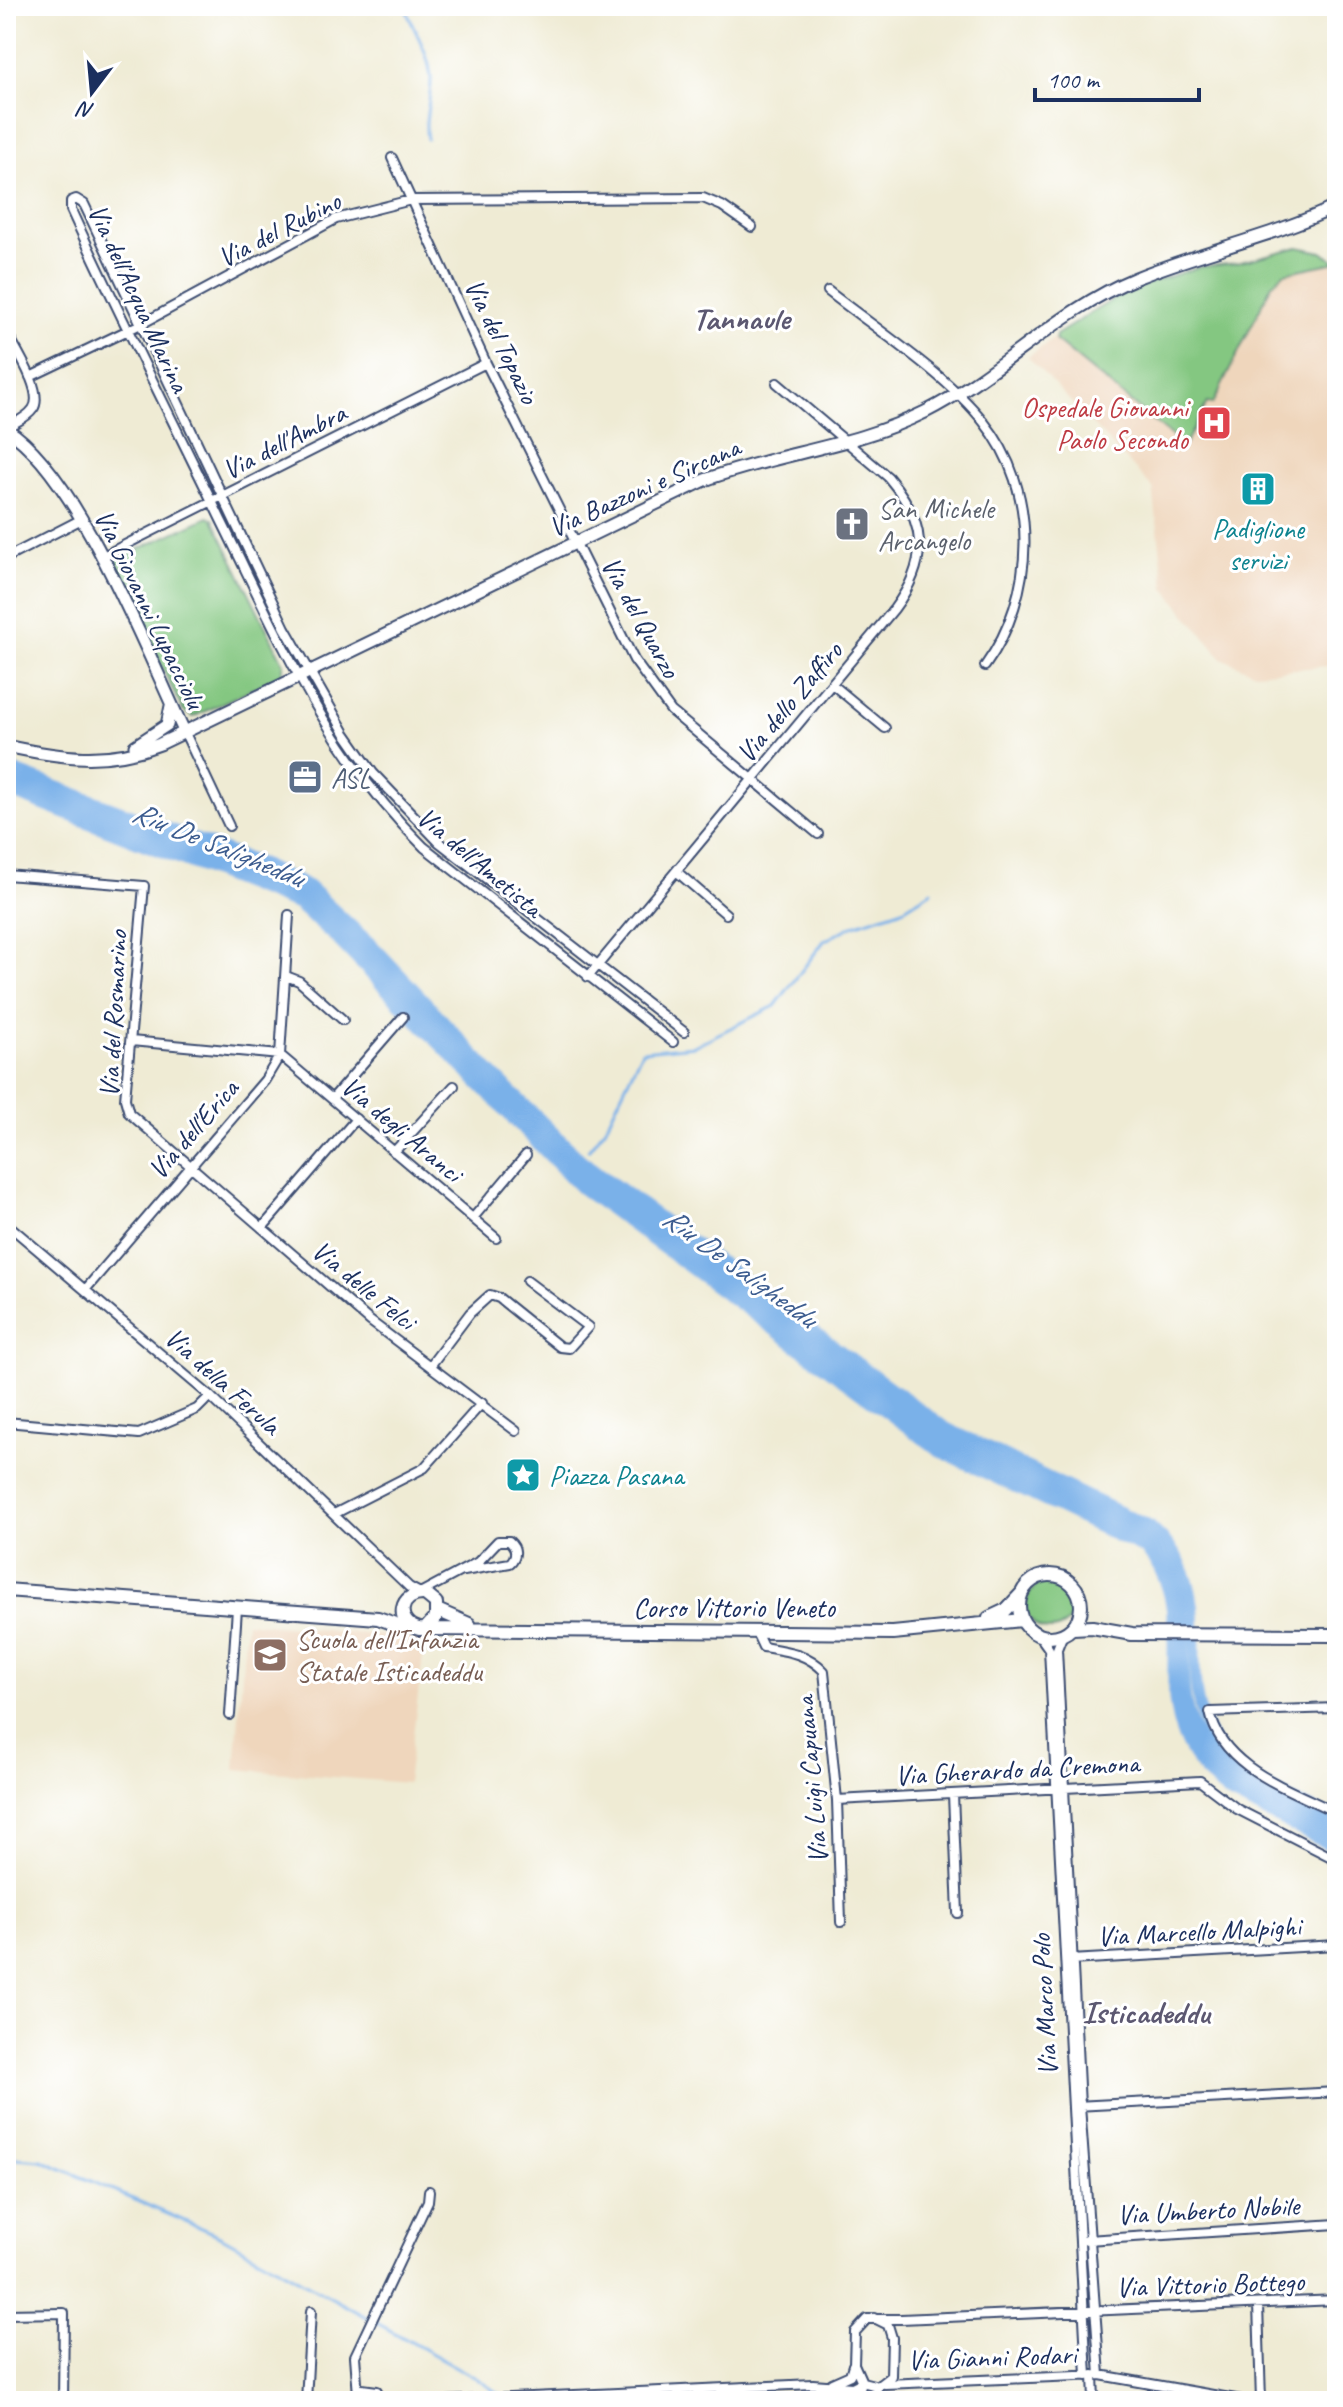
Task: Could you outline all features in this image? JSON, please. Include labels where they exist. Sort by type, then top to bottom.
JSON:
[{"type":"main road","points":[[1113,1630],[1093,1619],[1073,1584],[1055,1575],[1035,1578],[1022,1593],[1019,1611],[1022,1620],[1039,1635],[1113,1630],[1165,1635],[1337,1635]]},
{"type":"main road","points":[[6,1590],[378,1618],[398,1625],[407,1624],[410,1600]]},
{"type":"main road","name":"Corso Vittorio Veneto","points":[[978,1622],[1000,1614],[1022,1593]]},
{"type":"main road","name":"Corso Vittorio Veneto","points":[[410,1600],[437,1607],[455,1620],[488,1628]]},
{"type":"main road","points":[[378,1618],[410,1600]]},
{"type":"main road","points":[[1068,1631],[1082,1604]]},
{"type":"main road","points":[[427,1627],[435,1620],[437,1607]]},
{"type":"main road","name":"Corso Vittorio Veneto","points":[[407,1624],[419,1629],[912,1632],[978,1622],[1022,1620]]},
{"type":"street","name":"Via del Topazio","points":[[392,158],[486,363],[523,423],[575,542]]},
{"type":"street","name":"Via del Rubino","points":[[30,377],[140,325],[336,219],[411,200],[703,198],[722,206],[752,227]]},
{"type":"street","name":"Via dell'Acqua Marina","points":[[76,199],[84,204],[225,496],[305,676],[212,502],[71,210],[71,201],[76,199]]},
{"type":"street","name":"Via Bazzoni e Sircana","points":[[114,758],[185,733],[575,542],[745,465],[847,442],[894,426],[957,394],[1089,301],[1163,268],[1337,206]]},
{"type":"street","points":[[828,291],[957,394],[983,420],[1010,467],[1023,525],[1025,557],[1017,603],[1004,640],[985,666]]},
{"type":"street","points":[[6,331],[36,388],[33,410],[6,429]]},
{"type":"street","name":"Via dell'Ambra","points":[[101,557],[486,363]]},
{"type":"street","name":"Via dello Zaffiro","points":[[588,977],[832,684],[909,588],[917,569],[920,547],[913,511],[904,495],[888,477],[777,383]]},
{"type":"street","name":"Via Giovanni Lupacciolu","points":[[6,429],[22,439],[41,459],[101,557],[229,826]]},
{"type":"street","points":[[6,558],[80,520]]},
{"type":"street","name":"Via del Quarzo","points":[[575,542],[651,687],[671,711],[818,834]]},
{"type":"street","name":"Via dell'Ametista","points":[[305,676],[403,808],[439,842],[684,1032]]},
{"type":"street","name":"Via dell'Ametista","points":[[305,676],[334,740],[387,812],[424,847],[673,1042]]},
{"type":"street","points":[[832,684],[885,728]]},
{"type":"street","points":[[6,746],[86,759],[114,758],[167,725],[171,704]]},
{"type":"street","points":[[676,871],[726,914]]},
{"type":"street","name":"Via del Rosmarino","points":[[6,875],[144,886],[125,1099],[129,1113],[189,1167]]},
{"type":"street","name":"Via dell'Erica","points":[[85,1290],[265,1080],[280,1055],[289,915]]},
{"type":"street","points":[[286,976],[299,981],[343,1020]]},
{"type":"street","points":[[332,1099],[403,1017]]},
{"type":"street","points":[[131,1041],[280,1055]]},
{"type":"street","name":"Via degli Aranci","points":[[280,1055],[496,1238]]},
{"type":"street","points":[[394,1152],[454,1086]]},
{"type":"street","points":[[262,1228],[356,1119]]},
{"type":"street","points":[[473,1218],[526,1155]]},
{"type":"street","name":"Via delle Felci","points":[[189,1167],[370,1321],[516,1431]]},
{"type":"street","name":"Via della Ferula","points":[[6,1223],[210,1396],[401,1581],[410,1600]]},
{"type":"street","points":[[430,1366],[470,1313],[490,1295],[499,1298],[560,1347],[569,1348],[588,1327],[527,1281]]},
{"type":"street","points":[[6,1422],[139,1434],[197,1409],[210,1396]]},
{"type":"street","points":[[334,1514],[424,1468],[482,1403]]},
{"type":"street","points":[[410,1600],[464,1571],[502,1540],[514,1547],[515,1556],[510,1563],[464,1571]]},
{"type":"street","points":[[490,1550],[497,1564]]},
{"type":"street","points":[[437,1607],[439,1590],[446,1580]]},
{"type":"street","points":[[230,1715],[237,1608]]},
{"type":"street","name":"Via Marco Polo","points":[[1068,1631],[1057,1645],[1060,1791],[1076,2106],[1086,2240],[1095,2311],[1094,2401]]},
{"type":"street","name":"Via Luigi Capuana","points":[[756,1632],[763,1647],[798,1654],[814,1661],[824,1671],[837,1800],[841,1922]]},
{"type":"street","name":"Via Marco Polo","points":[[1039,1635],[1049,1649],[1060,1791]]},
{"type":"street","points":[[1337,1708],[1210,1712],[1217,1733],[1231,1752],[1251,1768],[1337,1813]]},
{"type":"street","name":"Via Gherardo da Cremona","points":[[837,1800],[1060,1791],[1200,1781],[1237,1809],[1337,1860]]},
{"type":"street","points":[[953,1795],[958,1913]]},
{"type":"street","name":"Via Marcello Malpighi","points":[[1068,1960],[1337,1945]]},
{"type":"street","points":[[1076,2106],[1337,2092]]},
{"type":"street","points":[[358,2398],[355,2356],[428,2201],[429,2191]]},
{"type":"street","name":"Via Umberto Nobile","points":[[1086,2240],[1337,2224]]},
{"type":"street","name":"Via Marco Polo","points":[[1086,2240],[1085,2311],[1093,2375]]},
{"type":"street","name":"Via Vittorio Bottego","points":[[874,2318],[1337,2300]]},
{"type":"street","points":[[1258,2304],[1261,2401]]},
{"type":"street","points":[[306,2401],[311,2311]]},
{"type":"street","points":[[6,2314],[64,2313],[63,2401]]},
{"type":"street","points":[[849,2401],[832,2384],[850,2375],[854,2364],[855,2332],[859,2324],[874,2318],[891,2331]]},
{"type":"street","points":[[865,2401],[882,2385],[892,2368],[891,2331],[901,2319]]},
{"type":"street","points":[[854,2364],[862,2382],[857,2401]]},
{"type":"street","name":"Via Gianni Rodari","points":[[446,2401],[1093,2375],[1247,2401]]},
{"type":"street","points":[[355,2381],[372,2388],[380,2398],[392,2401]]},
{"type":"street","points":[[358,2398],[366,2388]]},
{"type":"street","points":[[1312,2401],[1337,2400]]},
{"type":"shaded area","name":"Ospedale Giovanni Paolo Secondo","points":[[1298,247],[1322,252],[1337,263],[1337,665],[1255,673],[1222,658],[1165,588],[1153,488],[1028,357],[1114,295],[1199,267],[1237,263]]},
{"type":"shaded area","points":[[246,1622],[425,1640],[407,1783],[235,1769]]},
{"type":"green space","points":[[1298,247],[1322,252],[1337,262],[1284,273],[1272,284],[1213,404],[1207,403],[1184,446],[1055,340],[1056,335],[1128,290],[1199,267],[1237,263]]},
{"type":"green space","points":[[208,517],[213,519],[284,664],[281,675],[193,717],[183,711],[113,565],[117,559]]},
{"type":"green space","points":[[1050,1582],[1067,1589],[1074,1606],[1067,1623],[1050,1630],[1033,1623],[1026,1606],[1033,1589]]},
{"type":"waterway","points":[[405,6],[424,48],[431,77],[427,139]]},
{"type":"waterway","name":"Riu De Saligheddu","points":[[6,767],[262,864],[309,886],[378,950],[491,1071],[580,1158],[602,1175],[945,1427],[1149,1526],[1175,1554],[1189,1583],[1194,1613],[1199,1706],[1211,1736],[1245,1774],[1283,1796],[1337,1820]]},
{"type":"waterway","name":"Riu De Saligheddu","points":[[6,779],[274,884],[313,904],[564,1160],[596,1187],[925,1430],[1151,1542],[1168,1568],[1176,1594],[1181,1700],[1188,1726],[1202,1751],[1247,1790],[1337,1837]]},
{"type":"waterway","name":"Riu De Saligheddu","points":[[6,791],[297,905],[333,936],[580,1188],[939,1451],[1145,1550],[1163,1578],[1171,1607],[1174,1702],[1182,1734],[1199,1765],[1230,1795],[1337,1849]]},
{"type":"waterway","points":[[588,1150],[605,1129],[642,1051],[694,1046],[775,1006],[824,941],[854,925],[903,909],[932,891]]},
{"type":"waterway","name":"Riu De Saligheddu","points":[[564,1160],[571,1160]]},
{"type":"waterway","points":[[6,2157],[41,2160],[222,2237],[476,2378],[503,2397]]},
{"type":"place","name":"Ospedale Giovanni Paolo Secondo","points":[[1214,423]]},
{"type":"place","name":"Padiglione servizi","points":[[1258,489]]},
{"type":"place","name":"San Michele Arcangelo","points":[[852,524]]},
{"type":"place","name":"ASL","points":[[305,777]]},
{"type":"place","name":"Piazza Pasana","points":[[523,1475]]},
{"type":"place","name":"Scuola dell'Infanzia Statale Isticadeddu","points":[[270,1655]]},
{"type":"district","name":"Tannaule","points":[[741,318]]},
{"type":"district","name":"Isticadeddu","points":[[1146,2012]]}]
